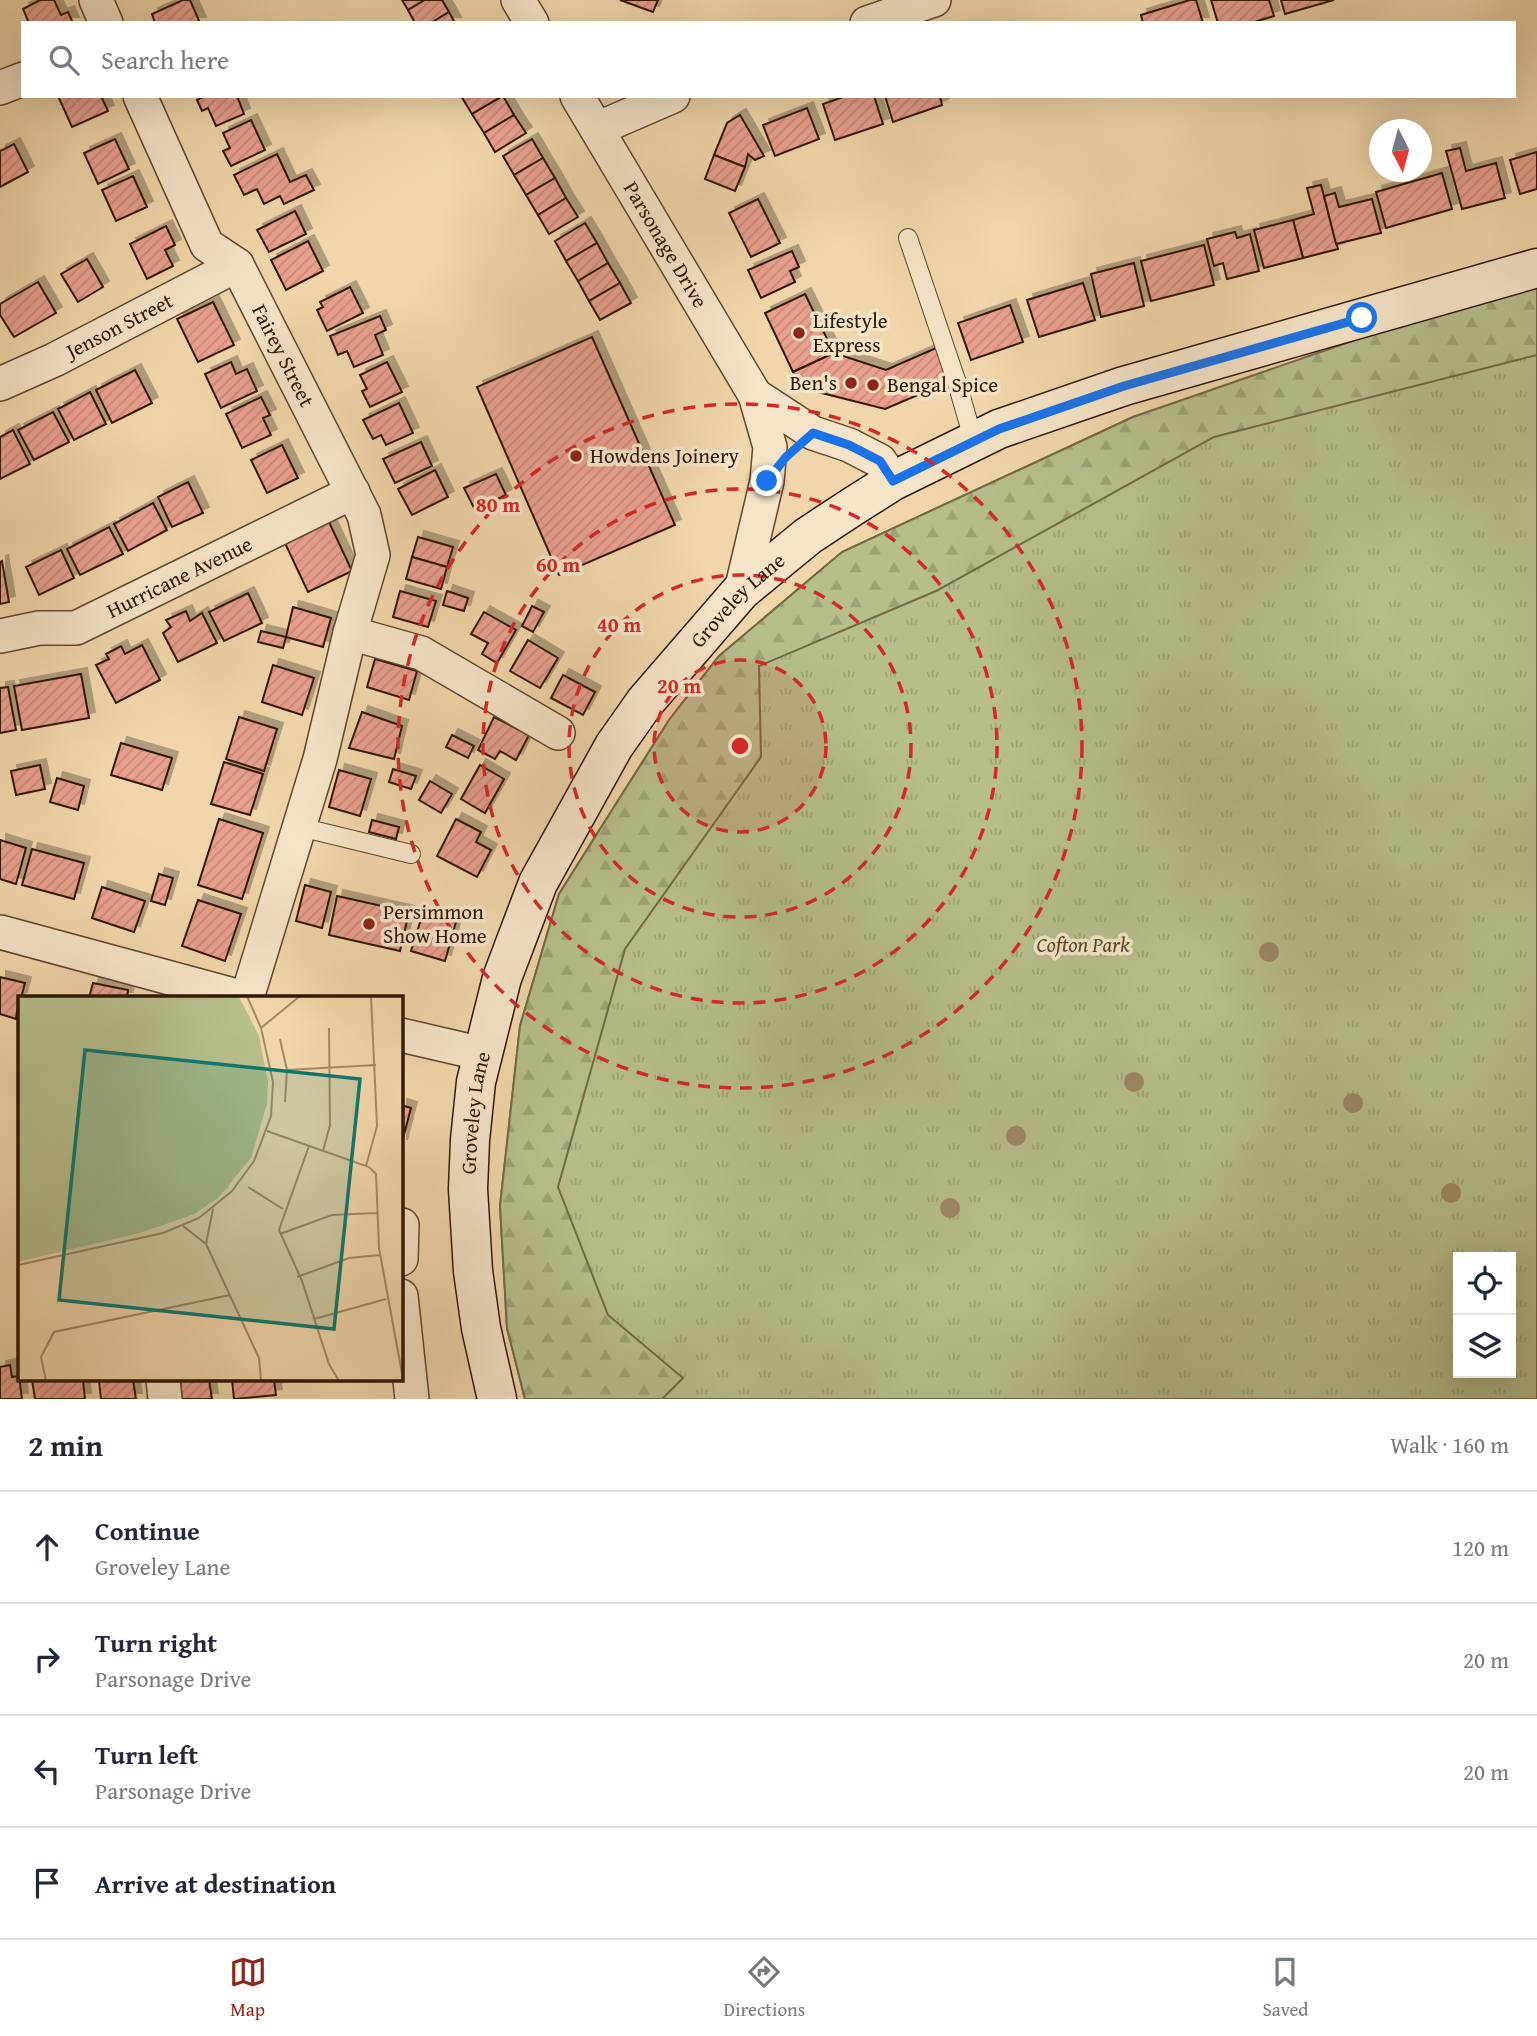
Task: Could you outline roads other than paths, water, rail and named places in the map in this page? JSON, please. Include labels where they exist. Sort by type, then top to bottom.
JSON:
[{"type":"main road","name":"Groveley Lane","points":[[497,1399],[481,1328],[473,1271],[468,1189],[476,1082],[502,978],[538,883],[614,746],[645,702],[741,591],[808,536],[893,481],[999,429],[1124,386],[1537,268]]},
{"type":"street","points":[[96,0],[106,21]]},
{"type":"street","points":[[518,0],[531,21]]},
{"type":"street","points":[[873,21],[934,0]]},
{"type":"street","points":[[0,88],[21,80]]},
{"type":"street","name":"Fairey Street","points":[[141,98],[207,244],[237,265],[353,492],[364,515],[373,555],[350,633],[320,759],[247,996]]},
{"type":"street","name":"Parsonage Drive","points":[[578,98],[755,395],[770,447],[767,481],[741,591]]},
{"type":"street","points":[[597,129],[668,98]]},
{"type":"street","name":"Jenson Street","points":[[0,384],[54,360],[237,265]]},
{"type":"street","name":"Parsonage Drive","points":[[755,395],[813,433],[849,445],[880,461],[893,481]]},
{"type":"street","name":"Parsonage Drive","points":[[767,481],[786,457],[813,433]]},
{"type":"street","name":"Hurricane Avenue","points":[[0,636],[39,628],[76,628],[353,492]]},
{"type":"street","points":[[350,633],[421,653],[558,733]]},
{"type":"street","points":[[0,932],[163,988],[229,996]]},
{"type":"street","points":[[402,1035],[483,1054]]},
{"type":"street","points":[[402,1305],[412,1399]]},
{"type":"street","points":[[163,1381],[165,1399]]},
{"type":"lane","points":[[908,238],[974,442]]},
{"type":"lane","points":[[300,827],[411,854]]},
{"type":"place","name":"Lifestyle Express","points":[[799,333]]},
{"type":"place","name":"Ben's","points":[[851,383]]},
{"type":"place","name":"Bengal Spice","points":[[873,385]]},
{"type":"place","name":"Howdens Joinery","points":[[576,456]]},
{"type":"place","name":"Persimmon Show Home","points":[[369,924]]},
{"type":"park label","name":"Cofton Park","points":[[1083,945]]}]
